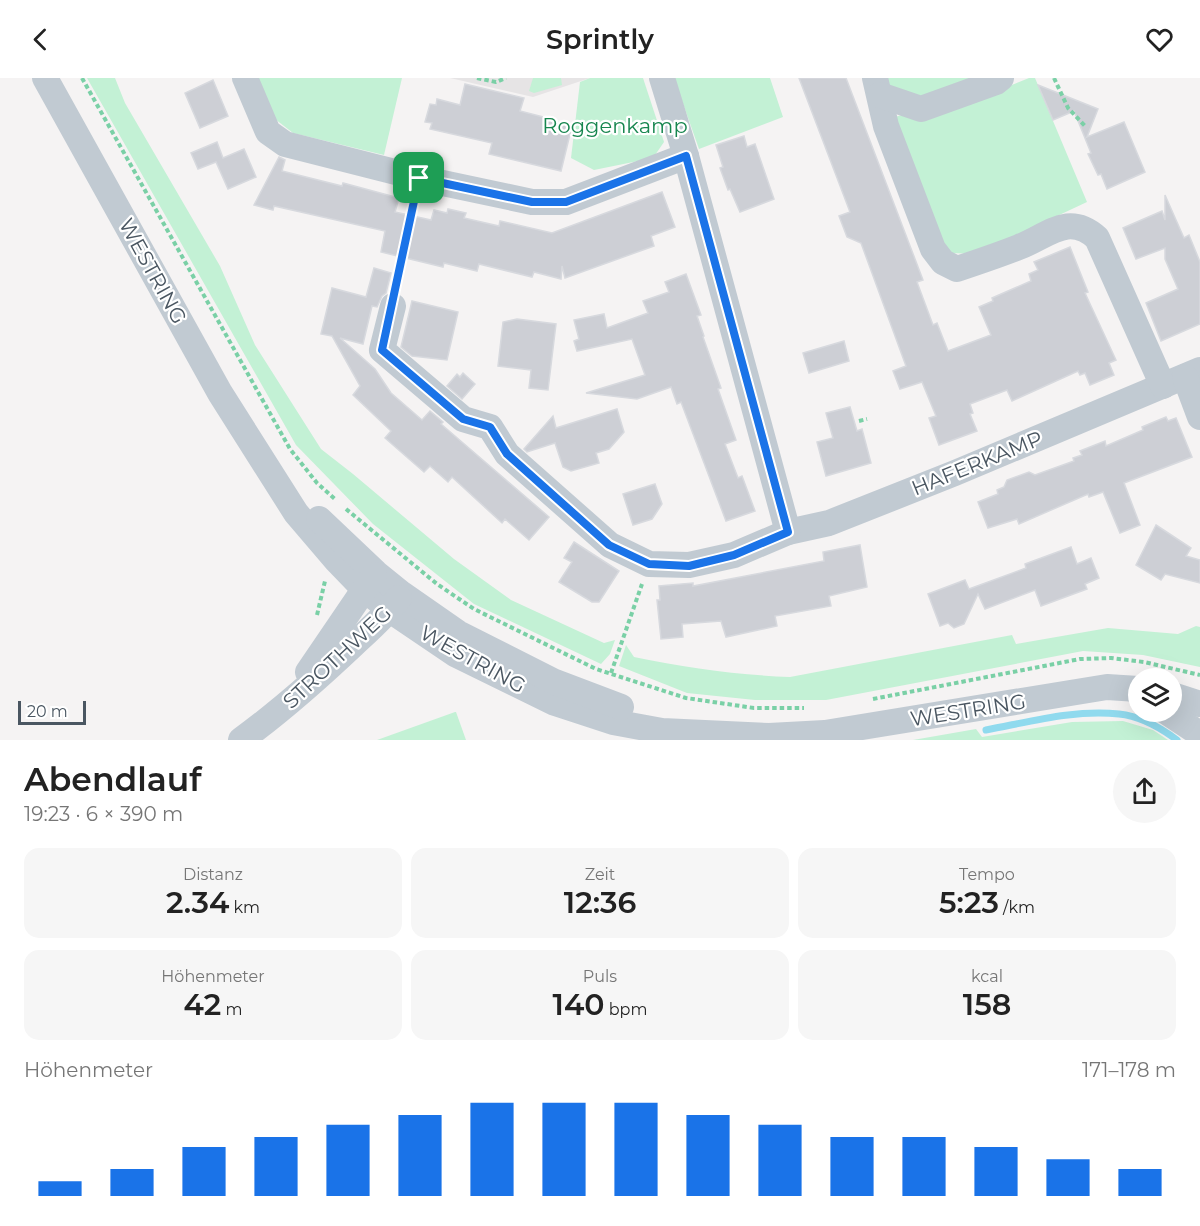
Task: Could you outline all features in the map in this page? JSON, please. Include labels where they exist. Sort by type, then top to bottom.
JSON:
[{"type":"street","name":"WESTRING","points":[[45,78],[220,393],[263,463],[370,581],[396,602],[555,682],[615,705],[714,733],[769,736],[825,733],[1079,691],[1107,687],[1128,688]]},
{"type":"street","points":[[244,78],[268,132],[285,144],[419,178],[532,202],[566,202],[686,156]]},
{"type":"street","points":[[662,78],[686,156],[788,532]]},
{"type":"street","points":[[878,87],[921,109],[996,82],[1001,78]]},
{"type":"street","points":[[878,87],[886,126],[933,249],[943,262],[957,269],[1024,245],[1055,229],[1073,227],[1086,229],[1097,238],[1183,378],[1200,417]]},
{"type":"street","name":"HAFERKAMP","points":[[393,306],[382,350],[463,419],[490,427],[507,454],[609,545],[649,564],[689,566],[734,555],[788,532],[829,523],[1183,378]]},
{"type":"street","name":"STROTHWEG","points":[[270,719],[317,661],[370,581]]},
{"type":"street","name":"STROTHWEG","points":[[241,740],[270,719],[326,671],[396,602]]},
{"type":"street","name":"WESTRING","points":[[1079,691],[1128,697]]},
{"type":"street","points":[[1182,698],[1200,704]]},
{"type":"street","points":[[1182,722],[1200,734]]},
{"type":"path","points":[[82,78],[290,449],[317,483],[438,584],[474,609],[596,669],[686,698],[754,708],[813,708]]},
{"type":"path","points":[[477,78],[496,81],[506,78]]},
{"type":"path","points":[[1054,78],[1068,108],[1086,127]]},
{"type":"path","points":[[393,306],[419,178]]},
{"type":"path","points":[[859,421],[867,419]]},
{"type":"path","points":[[611,674],[649,564]]},
{"type":"path","points":[[870,699],[1080,659],[1111,658],[1144,662],[1200,675]]},
{"type":"shaded area","points":[[450,78],[590,78],[533,97]]},
{"type":"green space","points":[[87,78],[115,78],[125,103],[220,266],[255,345],[321,449],[454,559],[511,600],[604,643],[615,640],[610,654],[601,664],[474,604],[373,524],[296,445]]},
{"type":"green space","points":[[252,78],[402,78],[384,155],[293,133],[275,119]]},
{"type":"green space","points":[[533,78],[561,78],[562,85],[534,93],[529,91]]},
{"type":"green space","name":"Roggenkamp","points":[[590,78],[643,78],[664,142],[653,158],[594,170],[571,158],[580,82]]},
{"type":"green space","points":[[674,78],[770,78],[783,117],[699,149]]},
{"type":"green space","points":[[883,78],[974,78],[923,101],[887,84]]},
{"type":"green space","points":[[1029,78],[1035,78],[1087,202],[976,254],[951,253],[931,224],[891,118],[902,115],[925,120]]},
{"type":"green space","points":[[1196,626],[1200,627],[1200,667],[1143,655],[1083,651],[826,700],[755,700],[687,693],[619,666],[626,645],[634,657],[654,661],[732,673],[790,677],[1012,635],[1016,644],[1108,628],[1178,634]]},
{"type":"green space","points":[[455,712],[466,740],[377,740]]},
{"type":"green space","points":[[1123,721],[1153,730],[1168,740],[913,740],[976,729],[982,737],[1072,722]]},
{"type":"building","points":[[799,78],[846,78],[923,280],[917,282],[933,325],[937,323],[948,351],[991,335],[979,307],[993,301],[992,298],[1031,281],[1029,274],[1038,270],[1034,262],[1070,247],[1088,292],[1085,293],[1116,360],[1109,363],[1114,375],[1090,385],[1085,373],[1080,375],[1078,371],[1012,401],[1007,390],[970,404],[973,413],[970,414],[977,431],[939,445],[929,418],[936,416],[922,382],[900,389],[893,371],[906,366],[861,243],[847,237],[839,216],[850,212]]},
{"type":"building","points":[[213,80],[228,116],[200,128],[185,93]]},
{"type":"building","points":[[465,84],[524,98],[520,111],[572,126],[561,171],[489,154],[492,143],[430,129],[432,123],[425,122],[430,104],[436,105],[437,99],[460,105]]},
{"type":"building","points":[[1038,85],[1098,109],[1087,137],[1124,122],[1145,172],[1107,189],[1101,174],[1098,175],[1088,154],[1091,153],[1074,111],[1053,120]]},
{"type":"building","points":[[744,136],[747,147],[755,144],[774,199],[740,212],[730,189],[728,190],[720,168],[723,167],[716,145]]},
{"type":"building","points":[[217,142],[223,158],[244,149],[256,177],[228,189],[216,162],[198,169],[191,153]]},
{"type":"building","points":[[279,157],[285,160],[282,171],[342,186],[343,183],[399,198],[395,212],[431,220],[434,210],[447,213],[448,209],[466,213],[464,218],[499,226],[500,221],[552,233],[662,192],[675,227],[651,236],[654,246],[565,278],[562,266],[561,279],[534,272],[532,277],[479,264],[477,271],[444,263],[443,267],[381,252],[385,231],[274,206],[273,210],[254,205]]},
{"type":"building","points":[[1165,195],[1184,238],[1189,235],[1200,262],[1200,324],[1161,341],[1146,303],[1178,289],[1165,259],[1165,248],[1136,259],[1123,228],[1162,211],[1165,220]]},
{"type":"building","points":[[374,268],[391,273],[386,293],[377,307],[372,306],[363,344],[340,338],[375,369],[391,393],[422,420],[430,411],[443,422],[441,424],[549,517],[529,540],[505,519],[502,523],[452,477],[448,482],[430,466],[424,472],[385,438],[391,431],[353,395],[360,386],[332,336],[321,334],[332,288],[366,297]]},
{"type":"building","points":[[686,274],[701,315],[697,316],[721,388],[718,389],[736,440],[725,444],[738,478],[742,476],[755,511],[726,521],[681,402],[677,404],[671,387],[637,399],[586,393],[645,375],[632,339],[577,351],[574,341],[579,339],[574,320],[604,314],[607,328],[648,313],[643,301],[669,292],[665,282]]},
{"type":"building","points":[[412,301],[458,312],[447,360],[412,356],[401,347]]},
{"type":"building","points":[[517,319],[556,324],[548,390],[529,388],[531,370],[498,366],[503,322]]},
{"type":"building","points":[[844,341],[849,361],[809,373],[803,353]]},
{"type":"building","points":[[463,373],[475,384],[462,399],[447,386],[457,374],[460,377]]},
{"type":"building","points":[[850,407],[857,431],[862,429],[871,463],[826,476],[817,442],[833,438],[826,413]]},
{"type":"building","points":[[617,409],[624,432],[609,449],[596,453],[599,463],[571,471],[563,467],[555,443],[527,452],[524,449],[553,416],[556,428]]},
{"type":"building","points":[[1166,417],[1168,421],[1176,418],[1192,457],[1124,483],[1140,525],[1120,533],[1103,492],[1089,497],[1088,494],[1019,524],[1017,519],[988,528],[978,502],[998,494],[997,490],[1004,487],[1007,480],[1029,472],[1035,475],[1074,461],[1073,458],[1082,455],[1080,451],[1105,441],[1106,446]]},
{"type":"building","points":[[655,484],[662,504],[652,519],[633,525],[623,494]]},
{"type":"building","points":[[1156,525],[1191,548],[1186,556],[1200,560],[1200,583],[1165,574],[1161,580],[1136,565]]},
{"type":"building","points":[[574,542],[619,571],[599,602],[592,602],[559,582],[572,562],[564,558]]},
{"type":"building","points":[[860,545],[867,587],[829,596],[831,606],[775,616],[777,626],[726,637],[721,621],[682,624],[683,637],[661,639],[657,600],[660,600],[659,586],[693,583],[693,586],[824,561],[823,552]]},
{"type":"building","points":[[1071,547],[1077,564],[1091,558],[1099,578],[1085,584],[1087,589],[1041,606],[1035,590],[985,609],[978,594],[964,624],[954,628],[948,623],[940,626],[928,594],[965,580],[969,589],[1026,568],[1025,564]]},
{"type":"waterway","points":[[986,730],[1052,717],[1102,713],[1127,715],[1142,720],[1177,740]]},
{"type":"route","points":[[686,156],[788,532],[734,555],[689,566],[649,564],[609,545],[507,454],[490,427],[463,419],[382,350],[419,178],[532,202],[566,202],[686,156]]}]
